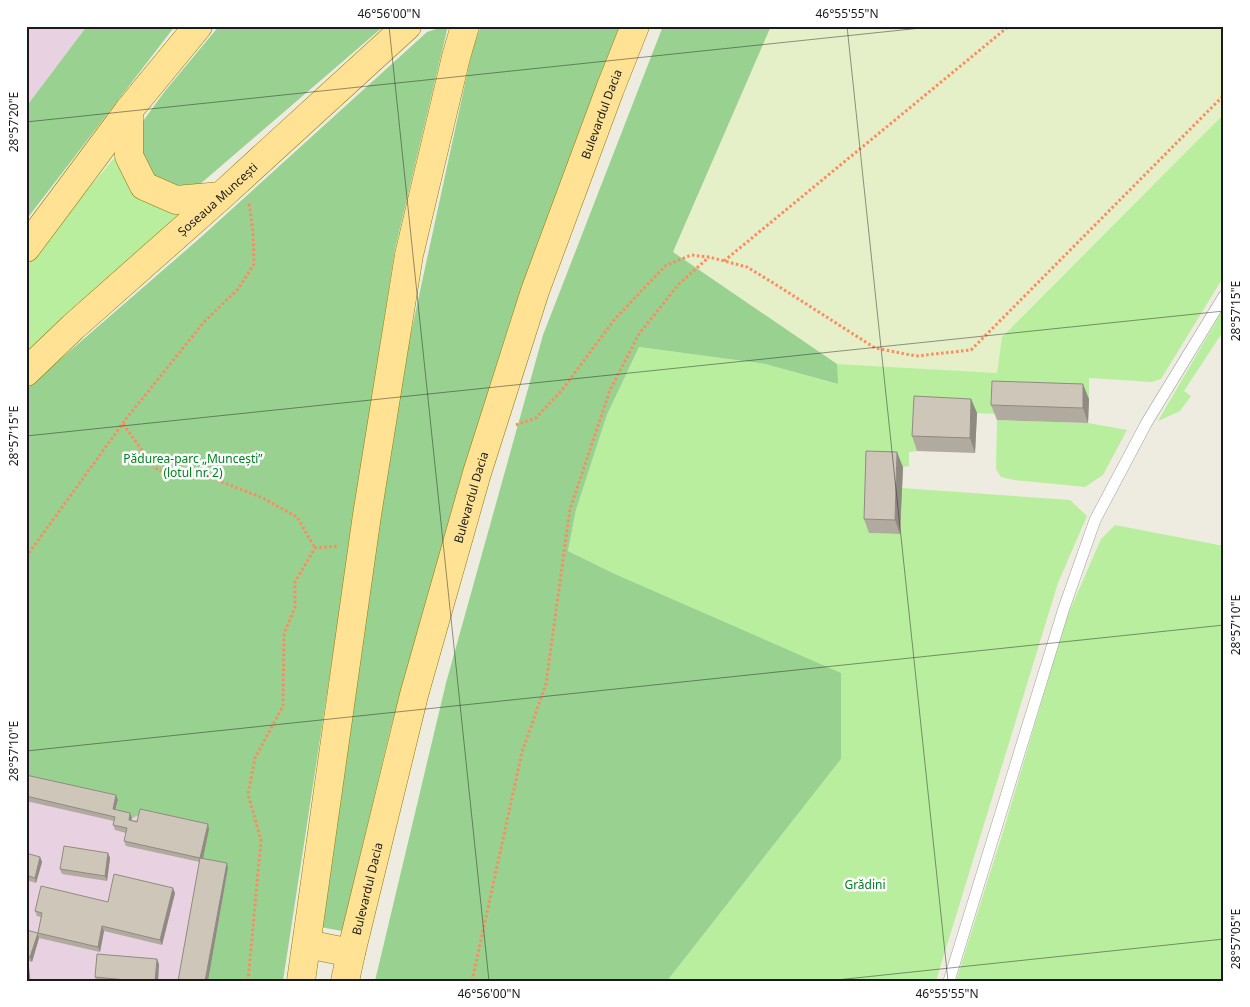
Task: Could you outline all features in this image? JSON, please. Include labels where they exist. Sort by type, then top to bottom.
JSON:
[{"type":"main road","points":[[26,248],[129,110],[198,26]]},
{"type":"main road","name":"Șoseaua Muncești","points":[[26,372],[73,327],[221,196],[407,26]]},
{"type":"main road","points":[[301,981],[363,544],[409,255],[465,26]]},
{"type":"main road","name":"Bulevardul Dacia","points":[[346,981],[351,953],[414,695],[477,473],[535,291],[635,26]]},
{"type":"main road","points":[[129,110],[128,156],[144,186],[176,200],[221,196]]},
{"type":"main road","points":[[307,944],[351,953]]},
{"type":"lane","points":[[949,981],[1064,608],[1096,520],[1147,422],[1224,296]]},
{"type":"path","points":[[724,261],[1009,26]]},
{"type":"path","points":[[491,428],[508,428],[536,418],[562,390],[614,320],[664,266],[691,254],[747,267],[875,348],[916,356],[971,350],[1224,95]]},
{"type":"path","points":[[26,557],[123,423],[204,322],[238,289],[254,264],[253,232],[245,174]]},
{"type":"path","points":[[472,981],[522,752],[546,684],[570,509],[610,390],[639,334],[679,284],[709,257]]},
{"type":"path","points":[[123,423],[155,468],[173,477],[206,474],[263,498],[297,517],[315,548]]},
{"type":"path","points":[[315,548],[363,544]]},
{"type":"path","points":[[248,981],[261,840],[248,794],[255,758],[283,706],[284,634],[295,607],[295,582],[315,548]]},
{"type":"shaded area","points":[[26,26],[87,26],[26,107]]},
{"type":"shaded area","points":[[26,779],[142,814],[209,829],[208,981],[26,981]]},
{"type":"green space","points":[[87,26],[175,26],[26,220],[26,107]]},
{"type":"green space","points":[[219,26],[384,26],[199,185],[183,191],[146,174],[135,132],[165,91]]},
{"type":"green space","name":"Pădurea-parc „Muncești” (lotul nr. 2)","points":[[448,26],[395,249],[283,981],[208,981],[228,868],[202,863],[142,814],[132,818],[114,814],[118,801],[26,779],[26,389],[200,238],[427,32]]},
{"type":"green space","points":[[481,26],[624,26],[565,178],[457,493],[391,727],[342,931],[320,927],[397,397],[473,47]]},
{"type":"green space","points":[[663,26],[771,26],[673,252],[837,364],[838,384],[765,364],[639,347],[607,415],[576,510],[568,551],[617,575],[841,673],[841,759],[667,981],[375,981],[446,683],[543,335]]},
{"type":"green space","points":[[771,26],[1224,26],[1224,114],[1002,337],[997,373],[837,364],[673,252]]},
{"type":"green space","name":"Grădini","points":[[1224,114],[1224,276],[1161,379],[1152,382],[1089,378],[1089,399],[997,414],[919,411],[918,451],[909,452],[909,466],[903,467],[869,533],[900,534],[902,488],[1070,500],[1087,516],[1058,583],[936,981],[667,981],[841,759],[617,575],[568,551],[576,510],[607,415],[639,347],[765,364],[837,384],[837,364],[997,373],[1002,337]]},
{"type":"green space","points":[[115,157],[131,182],[188,209],[26,355],[26,267]]},
{"type":"green space","points":[[1224,308],[1224,330],[1184,391],[1191,396],[1180,411],[1158,421]]},
{"type":"green space","points":[[997,420],[1088,423],[1127,430],[1103,475],[1085,487],[1001,477],[996,469]]},
{"type":"green space","points":[[1115,525],[1224,546],[1224,981],[956,981],[1003,832],[1066,619],[1101,539]]},
{"type":"building","points":[[992,381],[1083,384],[1083,408],[991,405]]},
{"type":"building","points":[[914,396],[971,399],[970,438],[912,436]]},
{"type":"building","points":[[866,451],[897,452],[895,520],[864,519]]},
{"type":"building","points":[[26,775],[116,795],[113,809],[130,813],[129,820],[137,822],[140,809],[208,824],[200,858],[124,841],[127,828],[113,825],[115,817],[26,796]]},
{"type":"building","points":[[64,846],[108,853],[105,876],[60,869]]},
{"type":"building","points":[[26,853],[40,857],[35,878],[26,875]]},
{"type":"building","points":[[200,858],[227,863],[205,981],[178,981]]},
{"type":"building","points":[[114,874],[173,888],[160,940],[102,926],[98,947],[38,933],[42,913],[35,911],[41,886],[108,902]]},
{"type":"building","points":[[26,930],[38,933],[30,957],[26,956]]},
{"type":"building","points":[[97,954],[157,959],[155,981],[95,977]]}]
